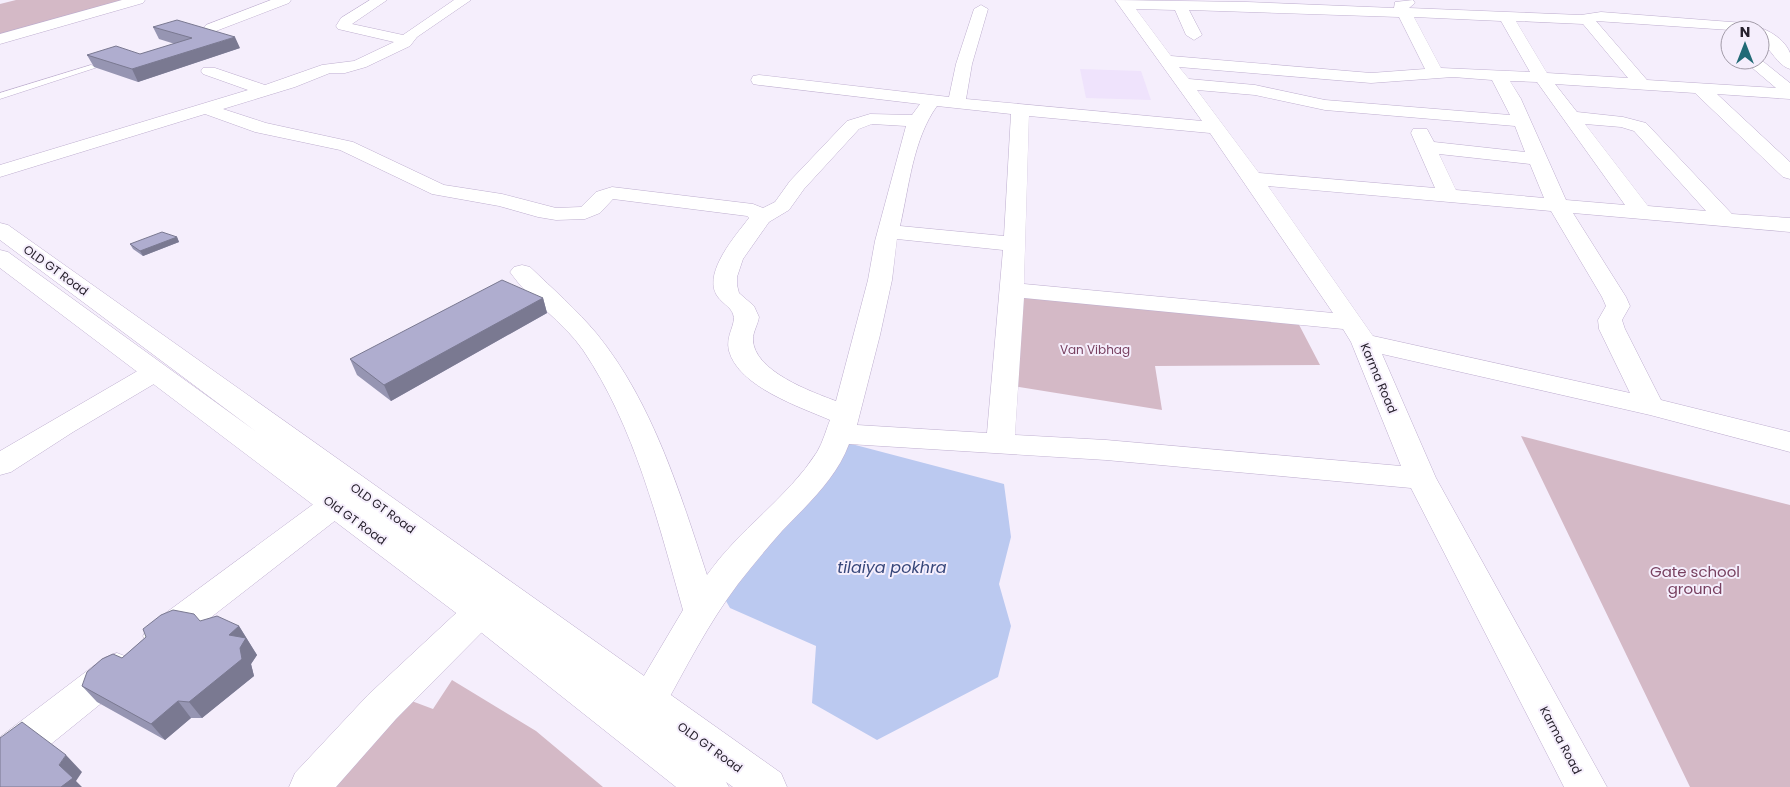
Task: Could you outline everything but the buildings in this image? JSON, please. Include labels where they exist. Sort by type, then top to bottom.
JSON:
[{"type":"street","points":[[0,39],[138,0]]},
{"type":"street","points":[[211,28],[284,0]]},
{"type":"street","points":[[379,0],[346,21],[343,26],[408,41]]},
{"type":"street","points":[[354,1],[379,0]]},
{"type":"street","points":[[0,171],[264,90],[328,68],[345,68],[360,64],[408,41],[412,34],[464,0]]},
{"type":"street","points":[[1427,0],[1428,3],[1401,4],[1435,72]]},
{"type":"street","points":[[1124,2],[1590,18],[1720,28]]},
{"type":"street","name":"Karma Road","points":[[1124,2],[1253,179],[1358,332],[1422,478],[1586,787]]},
{"type":"street","points":[[1180,5],[1194,35]]},
{"type":"street","points":[[1570,5],[1590,18],[1642,84]]},
{"type":"street","points":[[648,701],[701,611],[732,569],[820,470],[831,454],[842,425],[880,280],[888,232],[911,136],[935,108],[961,88],[960,77],[981,9]]},
{"type":"street","points":[[1505,16],[1542,78],[1642,213]]},
{"type":"street","points":[[1770,40],[1790,64]]},
{"type":"street","points":[[1168,61],[1371,78],[1435,72],[1790,93]]},
{"type":"street","points":[[1763,70],[1790,93]]},
{"type":"street","points":[[209,71],[264,90]]},
{"type":"street","points":[[1498,75],[1512,99],[1558,205],[1614,296],[1618,306],[1610,320],[1612,330],[1650,406]]},
{"type":"street","points":[[759,80],[935,108],[1020,110],[1214,128]]},
{"type":"street","points":[[1183,84],[1255,90],[1325,104],[1521,121]]},
{"type":"street","points":[[1700,88],[1790,173]]},
{"type":"street","points":[[205,108],[261,128],[346,146],[439,190],[502,200],[538,211],[556,214],[585,213],[593,209],[603,196],[621,193],[753,210],[761,217]]},
{"type":"street","points":[[935,108],[870,119],[853,125],[797,185],[782,206],[761,217],[730,262],[725,280],[725,288],[746,313],[747,323],[740,338],[744,356],[754,368],[842,425],[1000,445],[1106,450],[1422,478]]},
{"type":"street","points":[[1000,445],[1015,244],[1020,110]]},
{"type":"street","points":[[1410,111],[1448,195]]},
{"type":"street","points":[[1570,117],[1623,122],[1640,127],[1726,220]]},
{"type":"street","points":[[1426,147],[1537,159]]},
{"type":"street","points":[[1253,179],[1790,225]]},
{"type":"street","name":"OLD GT Road","points":[[0,230],[766,787]]},
{"type":"street","points":[[888,232],[1015,244]]},
{"type":"street","name":"Old GT Road","points":[[3,262],[480,612],[708,787]]},
{"type":"street","points":[[522,272],[584,335],[624,400],[650,452],[663,486],[701,611]]},
{"type":"street","points":[[1012,290],[1358,332],[1790,442]]},
{"type":"street","points":[[0,465],[63,425],[155,372]]},
{"type":"street","points":[[0,761],[334,505]]},
{"type":"street","points":[[310,787],[382,708],[480,612]]},
{"type":"lane","points":[[0,96],[94,67]]},
{"type":"shaded area","points":[[1080,69],[1141,71],[1151,100],[1086,98]]},
{"type":"green space","points":[[16,0],[127,0],[0,35],[0,4]]},
{"type":"green space","name":"Van Vibhag","points":[[1012,290],[1296,319],[1320,365],[1155,366],[1162,410],[1006,385]]},
{"type":"green space","name":"Gate school ground","points":[[1521,436],[1790,505],[1790,787],[1690,787]]},
{"type":"green space","points":[[452,680],[536,731],[603,787],[323,787],[401,697],[433,709]]},
{"type":"water","name":"tilaiya pokhra","points":[[844,442],[1004,484],[1011,537],[999,584],[1011,626],[998,677],[877,740],[812,703],[816,646],[730,608],[718,587]]}]
